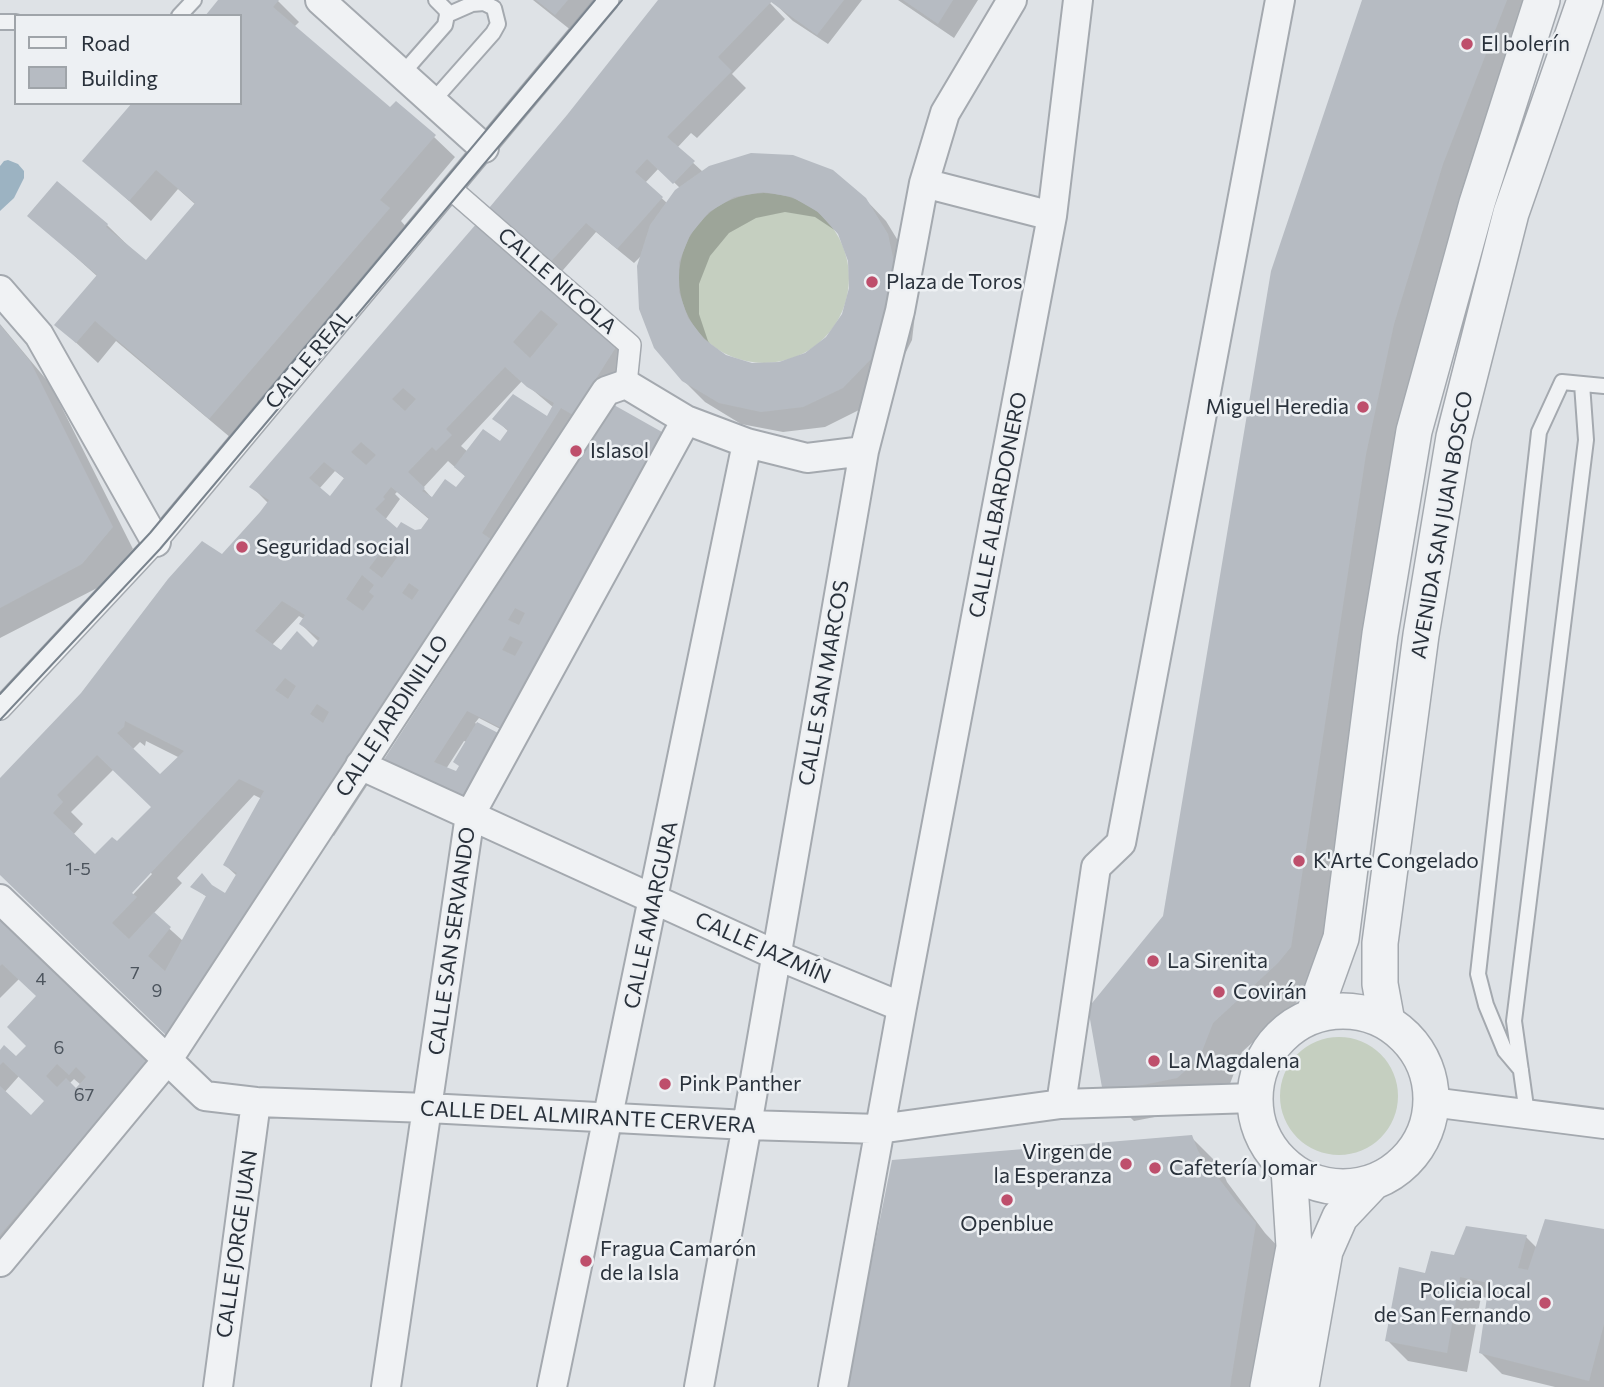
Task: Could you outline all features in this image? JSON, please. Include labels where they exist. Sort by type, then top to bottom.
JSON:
[{"type":"street","points":[[320,0],[484,148]]},
{"type":"street","name":"CALLE REAL","points":[[0,709],[156,542],[608,0]]},
{"type":"street","name":"CALLE SAN MARCOS","points":[[699,1387],[864,451],[901,311],[924,183],[945,113],[1012,0]]},
{"type":"street","name":"CALLE ALBARDONERO","points":[[902,1007],[1052,216],[1078,0]]},
{"type":"street","points":[[1061,1104],[1096,867],[1121,843],[1280,0]]},
{"type":"street","name":"AVENIDA SAN JUAN BOSCO","points":[[1313,1016],[1341,938],[1380,634],[1414,431],[1477,203],[1542,0]]},
{"type":"street","name":"AVENIDA SAN JUAN BOSCO","points":[[1387,1022],[1380,984],[1380,943],[1421,635],[1454,437],[1511,213],[1585,0]]},
{"type":"street","points":[[924,183],[1052,216]]},
{"type":"street","name":"CALLE NICOLA","points":[[451,189],[630,345],[625,384]]},
{"type":"street","points":[[0,290],[39,335],[156,542]]},
{"type":"street","points":[[625,384],[685,420],[747,443],[807,458],[864,451]]},
{"type":"street","name":"CALLE JARDINILLO","points":[[0,1262],[168,1059],[607,391],[625,384]]},
{"type":"street","name":"CALLE SAN SERVANDO","points":[[386,1387],[471,816],[685,420]]},
{"type":"street","name":"CALLE AMARGURA","points":[[552,1387],[747,443]]},
{"type":"street","name":"CALLE JAZMÍN","points":[[360,765],[776,955],[902,1007]]},
{"type":"street","name":"CALLE DEL ALMIRANTE CERVERA","points":[[0,899],[205,1096],[256,1102],[879,1129],[1061,1104],[1254,1098]]},
{"type":"street","points":[[833,1387],[902,1007]]},
{"type":"street","points":[[1338,1010],[1364,1013],[1387,1022],[1406,1037],[1421,1056],[1429,1079],[1431,1102],[1426,1128],[1414,1151],[1396,1170],[1373,1182],[1342,1187],[1315,1183],[1289,1169],[1270,1149],[1258,1125],[1254,1098],[1258,1071],[1271,1047],[1290,1028],[1313,1016],[1338,1010]]},
{"type":"street","name":"CALLE JORGE JUAN","points":[[218,1387],[256,1102]]},
{"type":"street","points":[[1431,1102],[1604,1124]]},
{"type":"street","points":[[1268,1387],[1294,1247],[1289,1169]]},
{"type":"street","points":[[1301,1387],[1325,1251],[1340,1217],[1373,1182]]},
{"type":"lane","points":[[181,14],[194,0]]},
{"type":"lane","points":[[402,74],[445,25],[446,10],[436,0]]},
{"type":"lane","points":[[432,102],[498,24],[494,8],[484,3],[472,4],[447,15]]},
{"type":"lane","points":[[1521,1070],[1505,1051],[1486,1005],[1478,974],[1539,432],[1562,382],[1604,386]]},
{"type":"lane","points":[[1527,1114],[1514,1021],[1586,440],[1582,384]]},
{"type":"green space","points":[[764,193],[797,199],[824,218],[843,245],[849,278],[843,311],[824,338],[797,357],[764,363],[731,357],[704,338],[685,311],[679,278],[685,245],[704,218],[731,199]]},
{"type":"green space","points":[[1339,1037],[1362,1042],[1381,1054],[1393,1073],[1398,1096],[1393,1119],[1381,1138],[1362,1150],[1339,1155],[1316,1150],[1297,1138],[1285,1119],[1280,1096],[1285,1073],[1297,1054],[1316,1042]]},
{"type":"water","points":[[8,160],[18,164],[24,171],[24,178],[14,198],[0,211],[0,166]]},
{"type":"building","points":[[218,0],[279,0],[273,7],[390,107],[396,101],[436,135],[380,200],[390,208],[209,419],[95,321],[76,343],[54,325],[97,275],[27,216],[57,181],[146,260],[195,203],[156,170],[129,201],[82,161],[130,105],[242,105],[242,14],[207,14]]},
{"type":"building","points":[[536,0],[568,0],[555,15]]},
{"type":"building","points":[[658,0],[844,0],[817,35],[771,2],[718,57],[732,71],[667,137],[695,161],[673,184],[647,159],[635,172],[663,197],[617,249],[586,223],[545,268],[484,214]]},
{"type":"building","points":[[903,0],[953,0],[938,24]]},
{"type":"building","points":[[1362,0],[1507,0],[1443,164],[1394,324],[1366,454],[1291,947],[1278,963],[1213,1023],[1199,1059],[1177,1078],[1103,1093],[1088,1008],[1163,916],[1271,271]]},
{"type":"building","name":"Plaza de Toros","points":[[751,153],[793,155],[833,170],[866,198],[888,234],[897,276],[892,319],[873,357],[843,388],[803,407],[761,412],[719,403],[682,381],[654,348],[639,309],[637,266],[650,225],[675,190],[709,166]],"holes":[[[763,192],[792,197],[818,212],[838,234],[848,261],[849,288],[842,314],[826,337],[805,353],[779,362],[752,363],[726,355],[704,339],[688,318],[679,292],[679,262],[690,235],[709,212],[734,197]]]},
{"type":"building","points":[[477,223],[618,344],[573,415],[561,408],[482,533],[492,540],[169,1038],[0,875],[0,778],[81,693],[168,579],[202,541],[222,554],[260,512],[269,500],[249,487]],"holes":[[[541,310],[558,324],[530,358],[513,342]],[[505,367],[527,387],[554,403],[547,416],[513,394],[492,419],[508,430],[500,441],[483,429],[454,467],[465,476],[456,487],[445,479],[432,497],[422,491],[425,488],[408,472],[432,447],[436,451],[452,435],[446,429]],[[403,388],[416,399],[405,411],[392,399]],[[361,442],[376,455],[366,465],[351,452]],[[324,462],[344,478],[330,496],[309,478]],[[391,487],[429,518],[421,529],[415,530],[401,522],[397,528],[375,509],[385,499],[383,497]],[[391,539],[404,548],[382,578],[369,568]],[[362,575],[374,585],[369,592],[374,596],[363,611],[346,599]],[[409,583],[419,590],[412,600],[402,593]],[[282,601],[305,615],[299,624],[320,638],[313,647],[297,631],[281,650],[255,631]],[[285,678],[296,686],[288,699],[275,690]],[[317,704],[329,712],[323,723],[310,714]],[[125,721],[184,751],[160,774],[117,733],[124,727]],[[97,755],[151,807],[117,841],[112,837],[95,854],[53,813],[63,802],[57,795]],[[239,779],[264,791],[223,865],[237,873],[225,893],[212,885],[202,873],[190,887],[206,896],[165,971],[148,956],[171,927],[154,912],[129,939],[112,923],[137,897],[132,893]]]},
{"type":"building","points":[[0,325],[30,361],[113,527],[82,564],[0,608]]},
{"type":"building","points":[[614,405],[662,432],[662,437],[503,729],[467,711],[434,762],[456,771],[459,766],[453,762],[477,722],[500,734],[465,799],[383,761]],"holes":[[[515,608],[525,613],[519,625],[508,620]],[[510,636],[523,642],[515,656],[502,650]]]},
{"type":"building","points":[[0,916],[150,1059],[0,1235],[0,1086],[31,1115],[44,1101],[3,1062],[0,1065],[0,1050],[4,1045],[16,1056],[26,1046],[7,1027],[36,996],[2,964],[0,966]],"holes":[[[57,1064],[69,1075],[76,1067],[86,1077],[76,1088],[66,1078],[57,1087],[46,1076]]]},
{"type":"building","points":[[1192,1135],[1198,1151],[1256,1223],[1230,1387],[846,1387],[892,1160]]},
{"type":"building","name":"Policia local de San Fernando","points":[[1545,1219],[1604,1229],[1604,1324],[1589,1381],[1479,1353],[1489,1283],[1460,1277],[1447,1353],[1385,1341],[1399,1267],[1425,1273],[1431,1251],[1454,1255],[1466,1226],[1527,1235],[1518,1268],[1528,1270]]},
{"type":"tram line","points":[[0,694],[150,533],[595,0]]},
{"type":"tram line","points":[[0,720],[160,549],[622,0]]},
{"type":"place","name":"El bolerín","points":[[1467,44]]},
{"type":"place","name":"Plaza de Toros","points":[[872,282]]},
{"type":"place","name":"Miguel Heredia","points":[[1363,407]]},
{"type":"place","name":"Islasol","points":[[576,451]]},
{"type":"place","name":"Seguridad social","points":[[242,547]]},
{"type":"place","name":"K'Arte Congelado","points":[[1299,861]]},
{"type":"place","name":"La Sirenita","points":[[1153,961]]},
{"type":"place","name":"Covirán","points":[[1219,992]]},
{"type":"place","name":"La Magdalena","points":[[1154,1061]]},
{"type":"place","name":"Pink Panther","points":[[665,1084]]},
{"type":"place","name":"Virgen de la Esperanza","points":[[1126,1164]]},
{"type":"place","name":"Cafetería Jomar","points":[[1155,1168]]},
{"type":"place","name":"Openblue","points":[[1007,1200]]},
{"type":"place","name":"Fragua Camarón de la Isla","points":[[586,1261]]},
{"type":"place","name":"Policia local de San Fernando","points":[[1545,1303]]}]
